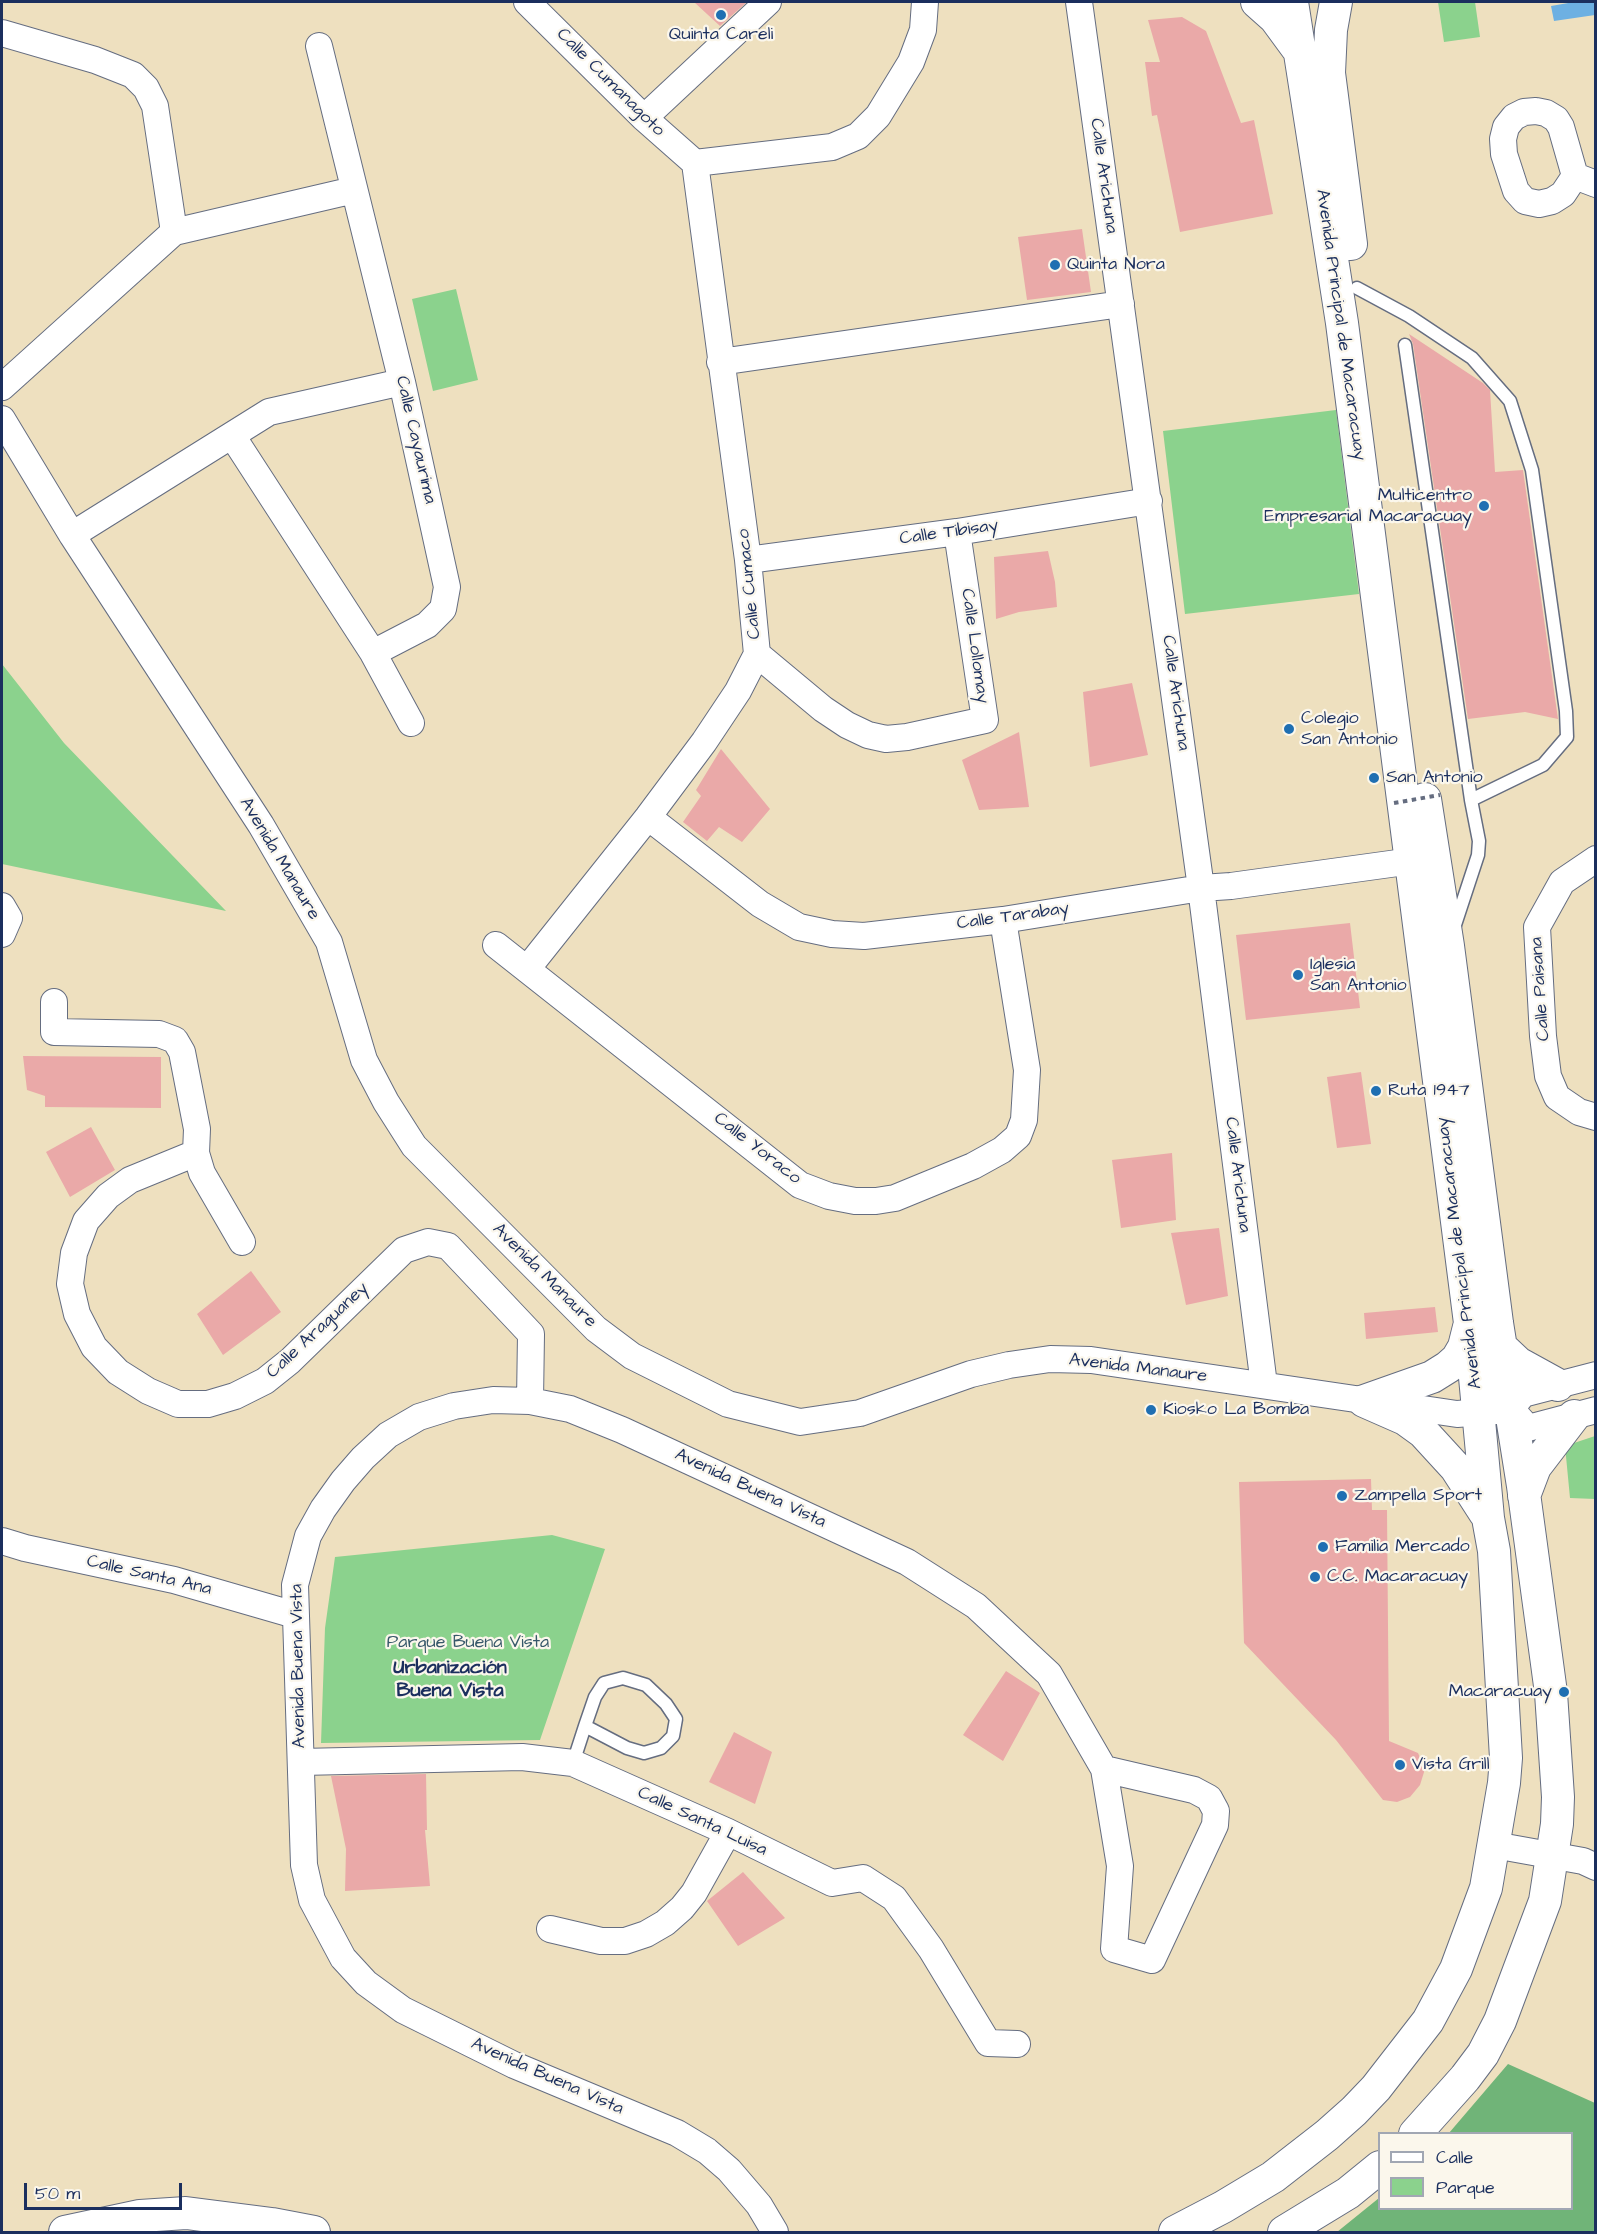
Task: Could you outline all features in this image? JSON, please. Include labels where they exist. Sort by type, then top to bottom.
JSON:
[{"type":"street","name":"Calle Cumanagoto","points":[[527,2],[644,118],[695,163]]},
{"type":"street","points":[[644,118],[768,2]]},
{"type":"street","points":[[695,163],[832,147],[858,136],[878,116],[911,62],[922,30],[925,2]]},
{"type":"street","name":"Calle Arichuna","points":[[1079,2],[1202,888],[1264,1385]]},
{"type":"street","points":[[1257,2],[1275,18],[1301,54]]},
{"type":"street","name":"Avenida Principal de Macaracuay","points":[[1175,2232],[1223,2207],[1298,2159],[1377,2088],[1428,2021],[1446,1990],[1466,1946],[1486,1888],[1504,1784],[1506,1734],[1494,1551],[1488,1518],[1470,1323],[1342,323],[1292,2]]},
{"type":"street","name":"Avenida Principal de Macaracuay","points":[[1336,2],[1331,30],[1329,73],[1423,786],[1448,946],[1501,1347],[1551,1693],[1556,1749],[1558,1815],[1545,1901],[1500,2021],[1482,2054],[1465,2078],[1416,2132]]},
{"type":"street","points":[[2,33],[95,60],[133,75],[146,88],[154,106],[174,232]]},
{"type":"street","name":"Calle Cayaurima","points":[[319,46],[402,382],[447,587],[443,609],[427,625],[373,653]]},
{"type":"street","name":"Calle Cumaco","points":[[527,969],[648,817],[704,742],[738,691],[757,654],[748,560],[695,163]]},
{"type":"street","points":[[2,387],[174,232],[354,190]]},
{"type":"street","points":[[720,362],[1120,304]]},
{"type":"street","points":[[72,536],[233,437],[269,412],[402,382]]},
{"type":"street","name":"Avenida Manaure","points":[[2,419],[72,536],[261,825],[328,942],[364,1060],[386,1102],[414,1146],[596,1329],[632,1356],[728,1404],[800,1422],[860,1413],[971,1374],[1050,1359],[1091,1360],[1457,1414],[1511,1409]]},
{"type":"street","points":[[233,437],[373,653],[411,723]]},
{"type":"street","name":"Calle Tibisay","points":[[748,560],[957,532],[1149,501]]},
{"type":"street","name":"Calle Lollomay","points":[[757,654],[824,710],[868,735],[886,739],[907,737],[985,720],[957,532]]},
{"type":"street","name":"Calle Tarabay","points":[[648,817],[760,904],[799,927],[832,934],[864,936],[1003,920],[1202,888],[1412,861]]},
{"type":"street","name":"Calle Paisana","points":[[1596,859],[1562,882],[1537,927],[1543,1036],[1548,1076],[1557,1097],[1579,1112],[1596,1117]]},
{"type":"street","points":[[2,906],[9,918],[2,934]]},
{"type":"street","name":"Calle Yoraco","points":[[496,945],[800,1185],[829,1196],[855,1201],[876,1201],[895,1198],[974,1166],[1002,1150],[1018,1136],[1024,1120],[1027,1070],[1003,920]]},
{"type":"street","points":[[54,1002],[54,1032],[159,1034],[175,1040],[182,1052],[197,1129],[196,1153],[202,1173],[242,1242]]},
{"type":"street","name":"Calle Araguaney","points":[[196,1153],[130,1180],[108,1196],[86,1221],[74,1253],[70,1284],[77,1314],[94,1347],[118,1372],[148,1391],[178,1404],[208,1404],[235,1396],[265,1381],[290,1360],[404,1250],[428,1242],[448,1246],[531,1334],[530,1401]]},
{"type":"street","points":[[1364,1401],[1432,1377],[1448,1367],[1457,1359],[1464,1347],[1470,1323]]},
{"type":"street","points":[[1501,1347],[1518,1363],[1558,1384]]},
{"type":"street","points":[[1585,1413],[1528,1428],[1511,1409],[1523,1394],[1596,1375]]},
{"type":"street","name":"Avenida Buena Vista","points":[[775,2232],[759,2205],[729,2170],[707,2151],[677,2133],[514,2065],[403,2010],[366,1983],[343,1958],[312,1900],[304,1865],[295,1585],[308,1536],[322,1509],[343,1481],[388,1435],[419,1417],[454,1406],[493,1400],[530,1401],[580,1413],[763,1494],[907,1562],[976,1606],[1049,1674],[1104,1768],[1120,1866],[1114,1949],[1152,1960],[1215,1825],[1216,1811],[1209,1798],[1194,1790],[1104,1768]]},
{"type":"street","points":[[1364,1401],[1405,1419],[1423,1432],[1456,1468],[1488,1518]]},
{"type":"street","points":[[1524,1496],[1535,1467],[1585,1413]]},
{"type":"street","name":"Calle Santa Ana","points":[[2,1541],[174,1580],[295,1615]]},
{"type":"street","name":"Calle Santa Luisa","points":[[301,1762],[522,1757],[573,1763],[728,1832],[832,1883],[863,1878],[894,1898],[931,1949],[988,2043],[1017,2044]]},
{"type":"street","points":[[550,1929],[601,1941],[625,1941],[646,1934],[665,1923],[688,1901],[728,1832]]},
{"type":"street","points":[[1494,1845],[1583,1861],[1596,1867]]},
{"type":"street","points":[[1284,2232],[1348,2193],[1378,2169]]},
{"type":"street","points":[[64,2232],[140,2216],[186,2213],[314,2232]]},
{"type":"lane","points":[[1357,288],[1409,315],[1472,358],[1510,401],[1532,470],[1566,711],[1567,737],[1544,765],[1471,800]]},
{"type":"lane","points":[[1405,345],[1471,800],[1479,841],[1478,855],[1448,946]]},
{"type":"lane","points":[[573,1763],[585,1726],[595,1697],[604,1683],[624,1678],[646,1685],[666,1704],[676,1719],[673,1736],[661,1748],[644,1753],[627,1748],[585,1726]]},
{"type":"path","points":[[1394,803],[1440,795]]},
{"type":"green space","points":[[1438,2],[1475,2],[1480,37],[1444,42]]},
{"type":"green space","points":[[456,289],[478,380],[433,391],[412,299]]},
{"type":"green space","points":[[1336,410],[1359,594],[1185,614],[1163,431]]},
{"type":"green space","points":[[2,664],[64,743],[226,911],[2,864]]},
{"type":"green space","points":[[1595,1436],[1595,1499],[1570,1498],[1565,1446]]},
{"type":"green space","name":"Parque Buena Vista","points":[[552,1535],[605,1549],[540,1740],[321,1743],[325,1628],[335,1557]]},
{"type":"green space","points":[[1508,2064],[1595,2103],[1595,2232],[1337,2232],[1378,2199],[1378,2210],[1573,2210],[1573,2132],[1450,2132]]},
{"type":"water","points":[[1574,2],[1595,2],[1595,15],[1554,21],[1551,6]]},
{"type":"building","name":"Quinta Careli","points":[[694,2],[747,2],[720,26]]},
{"type":"building","points":[[1182,17],[1206,31],[1241,123],[1254,120],[1273,214],[1180,232],[1157,115],[1152,116],[1145,62],[1160,62],[1148,20]]},
{"type":"building","name":"Quinta Nora","points":[[1082,229],[1091,292],[1027,300],[1018,237]]},
{"type":"building","name":"Multicentro Empresarial Macaracuay","points":[[1409,334],[1490,390],[1495,472],[1523,470],[1558,719],[1525,712],[1468,719],[1413,344]]},
{"type":"building","points":[[1048,551],[1055,582],[1057,607],[1019,612],[996,619],[994,557]]},
{"type":"building","points":[[1132,683],[1148,755],[1090,767],[1083,692]]},
{"type":"building","points":[[1019,732],[1029,807],[979,810],[962,760]]},
{"type":"building","points":[[721,749],[770,809],[742,842],[719,827],[707,841],[683,822],[701,796],[696,790]]},
{"type":"building","name":"Iglesia San Antonio","points":[[1350,923],[1360,1008],[1246,1020],[1236,935]]},
{"type":"building","points":[[23,1056],[161,1057],[161,1108],[45,1107],[45,1096],[27,1090]]},
{"type":"building","points":[[1361,1072],[1371,1144],[1337,1148],[1327,1077]]},
{"type":"building","points":[[91,1127],[115,1170],[70,1197],[46,1152]]},
{"type":"building","points":[[1172,1153],[1176,1220],[1121,1228],[1112,1160]]},
{"type":"building","points":[[1219,1228],[1228,1296],[1186,1305],[1171,1233]]},
{"type":"building","points":[[251,1271],[281,1312],[223,1355],[197,1314]]},
{"type":"building","points":[[1435,1307],[1438,1332],[1366,1339],[1364,1313]]},
{"type":"building","name":"C.C. Macaracuay","points":[[1371,1479],[1372,1510],[1387,1510],[1389,1741],[1418,1753],[1425,1769],[1420,1785],[1410,1797],[1397,1802],[1383,1800],[1336,1740],[1244,1643],[1239,1482]]},
{"type":"building","points":[[1006,1671],[1040,1693],[1003,1761],[963,1735]]},
{"type":"building","points":[[734,1732],[772,1752],[755,1804],[709,1782]]},
{"type":"building","points":[[426,1774],[427,1830],[425,1830],[430,1886],[345,1891],[346,1849],[331,1776]]},
{"type":"building","points":[[743,1872],[785,1918],[738,1946],[707,1901]]},
{"type":"place","name":"Quinta Careli","points":[[721,15]]},
{"type":"place","name":"Quinta Nora","points":[[1055,265]]},
{"type":"place","name":"Multicentro Empresarial Macaracuay","points":[[1484,506]]},
{"type":"place","name":"Colegio San Antonio","points":[[1289,729]]},
{"type":"place","name":"San Antonio","points":[[1374,778]]},
{"type":"place","name":"Iglesia San Antonio","points":[[1298,975]]},
{"type":"place","name":"Ruta 1947","points":[[1376,1091]]},
{"type":"place","name":"Kiosko La Bomba","points":[[1151,1410]]},
{"type":"place","name":"Zampella Sport","points":[[1342,1496]]},
{"type":"place","name":"Familia Mercado","points":[[1323,1547]]},
{"type":"place","name":"C.C. Macaracuay","points":[[1315,1577]]},
{"type":"place","name":"Macaracuay","points":[[1564,1692]]},
{"type":"place","name":"Vista Grill","points":[[1400,1765]]},
{"type":"district","name":"Urbanización Buena Vista","points":[[450,1680]]}]
